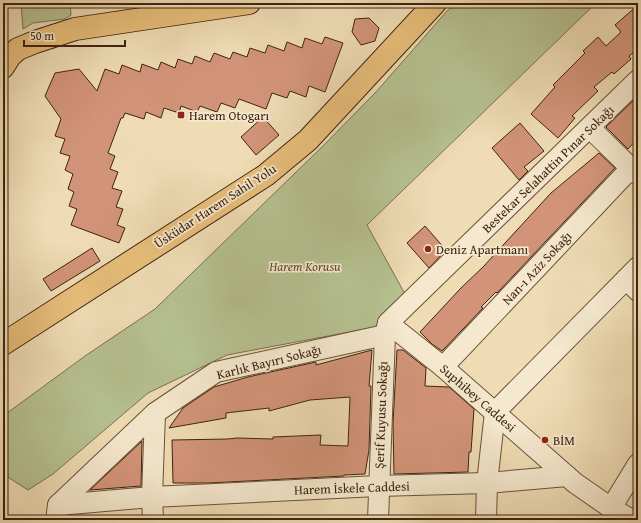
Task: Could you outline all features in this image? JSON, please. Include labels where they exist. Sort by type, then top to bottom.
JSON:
[{"type":"main road","points":[[3,67],[10,56],[18,49],[35,42],[75,30],[118,22],[249,3]]},
{"type":"main road","points":[[401,39],[413,18],[415,3]]},
{"type":"main road","name":"Üsküdar Harem Sahil Yolu","points":[[3,344],[266,175],[308,140],[435,3]]},
{"type":"street","name":"Bestekar Selahattin Pınar Sokağı","points":[[386,329],[638,80]]},
{"type":"street","points":[[590,128],[634,171]]},
{"type":"street","name":"Nan-ı Aziz Sokağı","points":[[443,367],[634,171]]},
{"type":"street","points":[[486,520],[487,483],[495,412],[634,279]]},
{"type":"street","name":"Suphibey Caddesi","points":[[386,329],[443,367],[567,476]]},
{"type":"street","name":"Karlık Bayırı Sokağı","points":[[57,513],[155,413],[216,372],[386,329]]},
{"type":"street","name":"Şerif Kuyusu Sokağı","points":[[378,520],[378,486],[386,329]]},
{"type":"street","points":[[153,520],[152,497],[155,413]]},
{"type":"street","points":[[612,514],[638,464]]},
{"type":"street","points":[[567,476],[612,514],[632,520]]},
{"type":"street","name":"Harem İskele Caddesi","points":[[57,513],[152,497],[378,486],[487,483],[567,476]]},
{"type":"green space","points":[[21,3],[70,3],[71,15],[65,19],[33,23],[23,29]]},
{"type":"green space","name":"Harem Korusu","points":[[458,3],[596,3],[367,225],[405,294],[376,327],[227,355],[148,393],[53,474],[28,490],[3,474],[3,416],[85,356],[155,309],[323,146],[376,92],[447,11]]},
{"type":"building","points":[[638,5],[638,49],[629,56],[631,59],[614,74],[612,72],[594,87],[598,91],[572,116],[575,118],[558,138],[531,114],[555,87],[553,85],[585,53],[583,51],[598,37],[606,46],[621,32],[615,25]]},
{"type":"building","points":[[369,18],[379,28],[375,41],[361,45],[352,32],[355,19]]},
{"type":"building","points":[[325,37],[343,43],[325,92],[309,86],[306,97],[290,91],[287,98],[272,93],[266,109],[239,99],[235,108],[221,103],[217,112],[200,106],[197,112],[181,106],[179,113],[164,108],[161,118],[146,112],[144,119],[125,113],[123,118],[121,118],[108,153],[115,156],[110,169],[118,172],[112,188],[122,191],[116,207],[123,209],[117,225],[125,228],[119,243],[71,225],[77,209],[69,206],[74,192],[68,189],[73,174],[65,170],[70,156],[60,153],[65,139],[55,136],[61,119],[45,96],[55,73],[79,69],[97,91],[105,69],[119,74],[122,65],[140,72],[142,64],[158,70],[161,62],[175,68],[178,59],[192,64],[195,56],[210,62],[214,53],[230,59],[233,52],[247,57],[250,48],[265,53],[268,45],[284,51],[287,42],[302,48],[305,38],[322,44]]},
{"type":"building","points":[[638,96],[638,138],[628,149],[606,127]]},
{"type":"building","points":[[263,117],[279,135],[256,155],[241,137]]},
{"type":"building","points":[[520,123],[544,151],[524,167],[528,171],[519,180],[492,148]]},
{"type":"building","points":[[599,153],[615,168],[497,293],[496,292],[481,307],[483,308],[442,351],[432,344],[420,332],[483,267],[551,193]]},
{"type":"building","name":"Deniz Apartmanı","points":[[425,226],[446,250],[429,268],[407,243]]},
{"type":"building","points":[[92,248],[100,261],[51,291],[43,279]]},
{"type":"building","points":[[372,350],[369,386],[371,386],[369,450],[365,474],[209,483],[173,483],[172,440],[237,438],[273,439],[273,437],[321,435],[320,445],[348,446],[350,397],[310,400],[269,411],[269,408],[226,413],[226,418],[169,428],[183,408],[214,387],[248,377],[316,362],[316,365]]},
{"type":"building","points":[[397,350],[403,350],[426,368],[425,386],[449,387],[474,409],[468,472],[394,474],[393,423]]},
{"type":"building","points":[[142,441],[141,486],[90,490]]},
{"type":"place","name":"Harem Otogarı","points":[[181,115]]},
{"type":"place","name":"Deniz Apartmanı","points":[[428,249]]},
{"type":"place","name":"BİM","points":[[545,440]]}]
